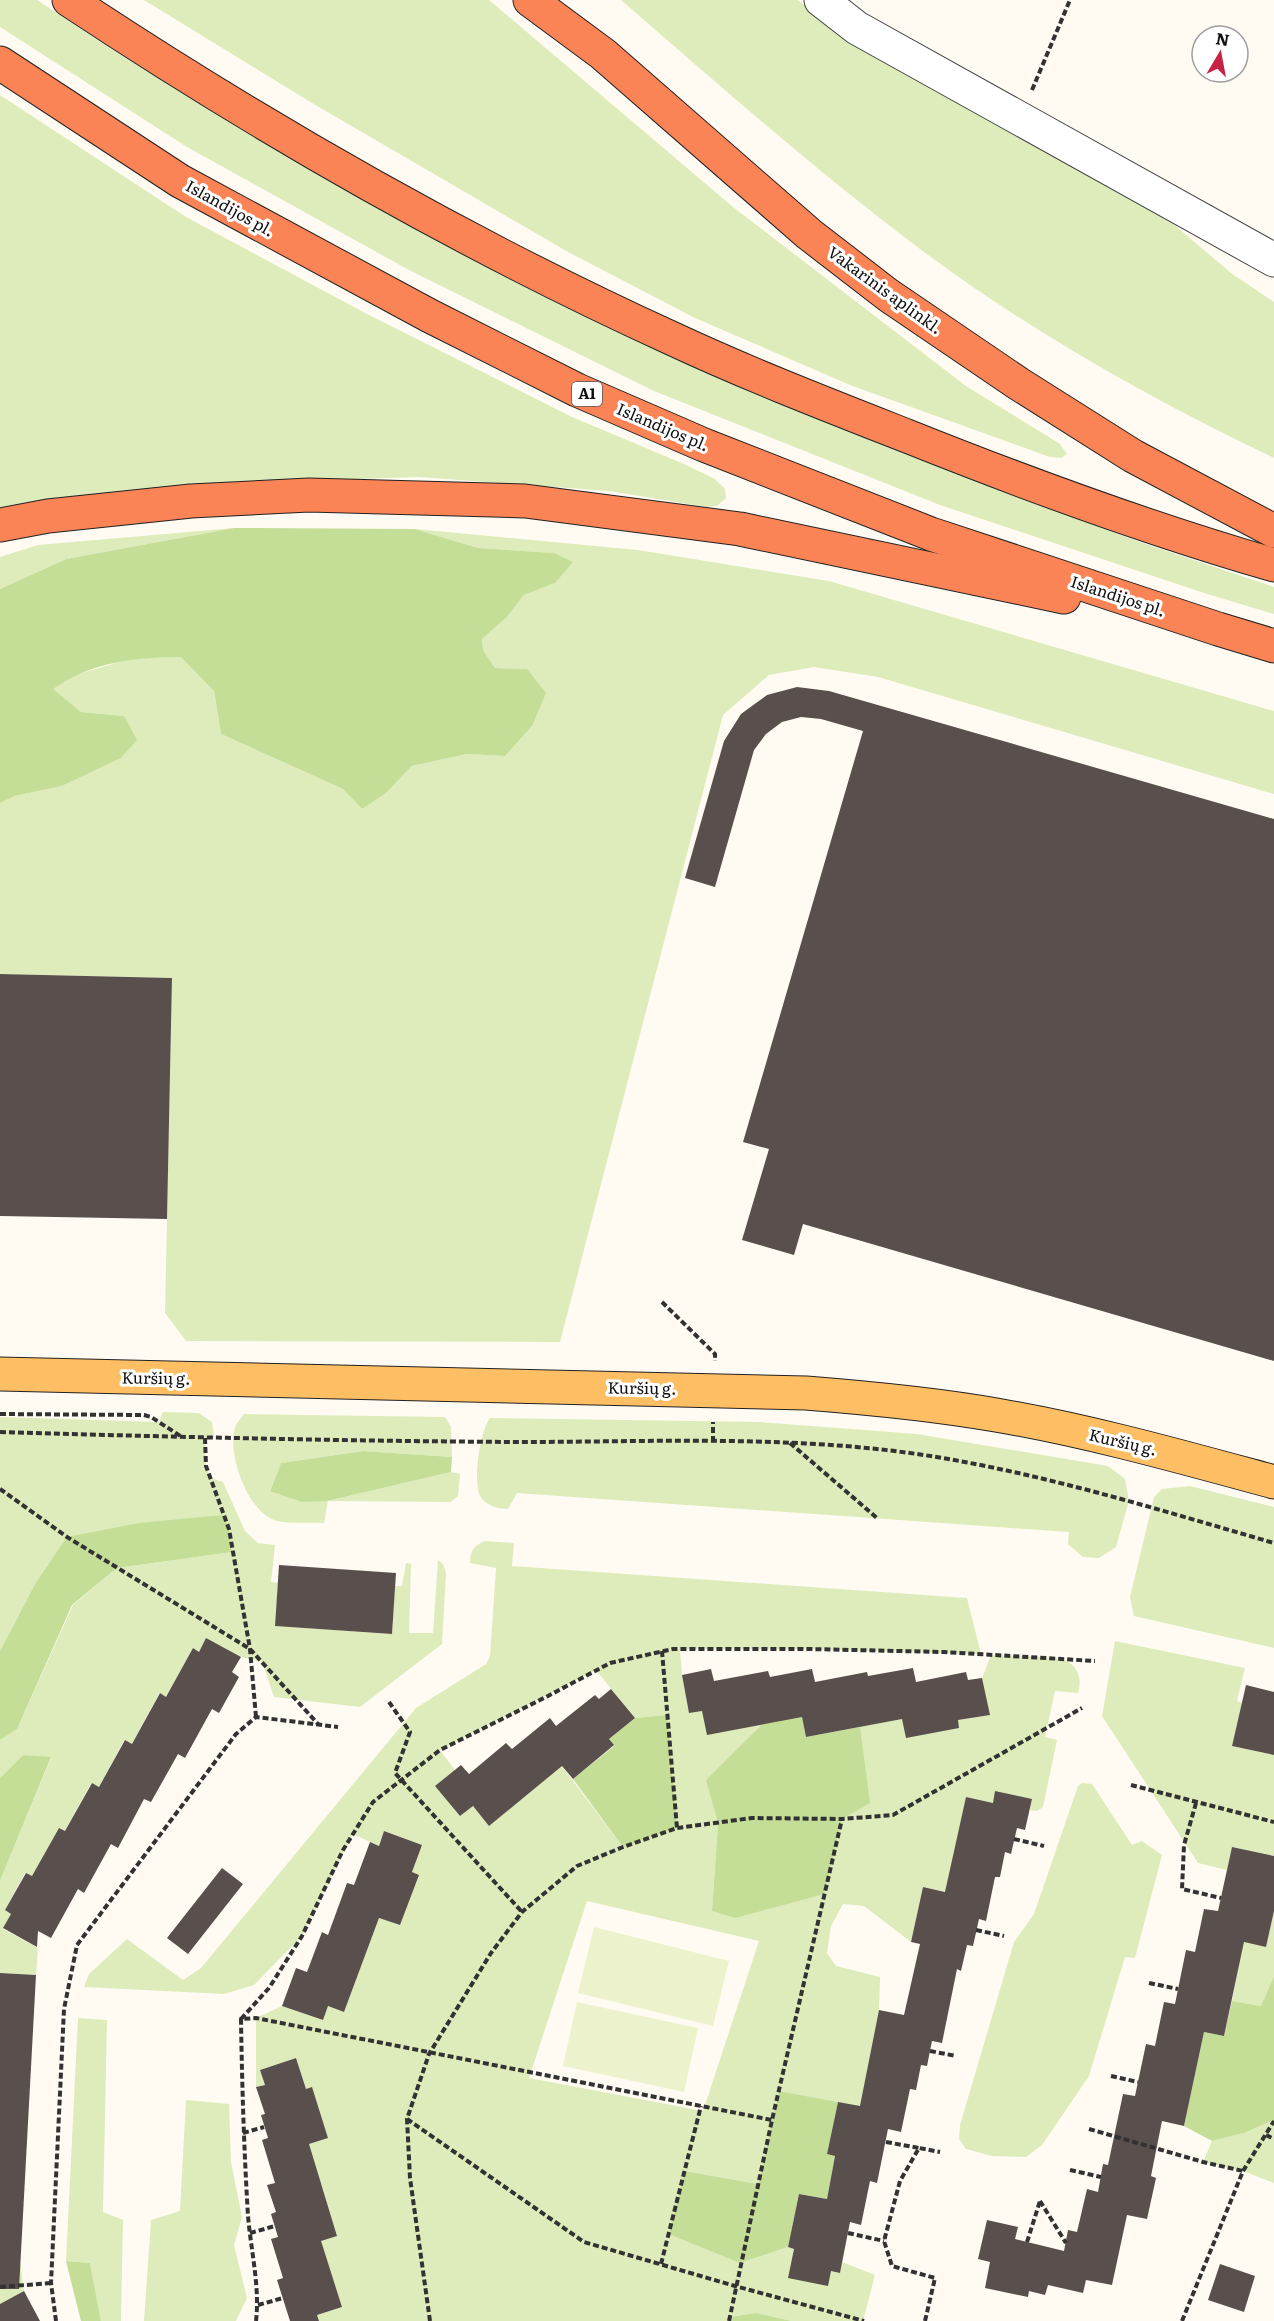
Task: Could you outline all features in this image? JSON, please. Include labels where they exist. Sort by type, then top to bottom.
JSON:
[{"type":"highway","points":[[69,0],[321,156],[537,273],[672,339],[803,395],[1047,490],[1218,549],[1274,565]]},
{"type":"highway","name":"Vakarinis aplinkl.","points":[[530,0],[603,54],[809,234],[888,295],[1019,384],[1133,456],[1274,531]]},
{"type":"highway","points":[[551,0],[603,54]]},
{"type":"highway","name":"Islandijos pl.","points":[[0,63],[180,181],[430,316],[577,390],[704,445],[931,534],[1274,646]]},
{"type":"highway","points":[[0,525],[48,516],[191,501],[309,495],[525,501],[740,529],[1218,629]]},
{"type":"main road","name":"Kuršių g.","points":[[0,1374],[806,1393],[904,1401],[996,1415],[1143,1446],[1274,1482]]},
{"type":"lane","points":[[821,0],[857,28],[1274,260]]},
{"type":"lane","points":[[1242,241],[1274,286]]},
{"type":"path","points":[[1020,118],[1070,0]]},
{"type":"path","points":[[0,1414],[144,1415],[182,1437]]},
{"type":"path","points":[[0,1432],[481,1442],[812,1443],[914,1454],[986,1465],[1073,1486],[1274,1543]]},
{"type":"path","points":[[205,1438],[206,1466],[228,1529],[250,1649],[256,1716]]},
{"type":"path","points":[[789,1442],[877,1518]]},
{"type":"path","points":[[0,1489],[67,1537],[250,1649],[318,1725]]},
{"type":"path","points":[[256,2321],[258,2305],[243,2133],[241,2019],[269,1988],[302,1936],[343,1850],[373,1802],[440,1750],[610,1663],[662,1651],[673,1649],[809,1649],[944,1652],[1095,1661]]},
{"type":"path","points":[[662,1651],[677,1828]]},
{"type":"path","points":[[389,1702],[410,1732],[394,1773],[522,1911]]},
{"type":"path","points":[[430,2321],[410,2178],[407,2119],[429,2054],[491,1953],[522,1911],[577,1866],[677,1828],[752,1818],[842,1819],[893,1815],[1082,1708]]},
{"type":"path","points":[[256,1716],[338,1727]]},
{"type":"path","points":[[56,2321],[51,2283],[64,2009],[77,1946],[236,1734],[256,1716]]},
{"type":"path","points":[[1131,1785],[1274,1822]]},
{"type":"path","points":[[1196,1803],[1184,1845],[1182,1889],[1221,1898]]},
{"type":"path","points":[[729,2321],[772,2120],[842,1819]]},
{"type":"path","points":[[1014,1839],[1044,1846]]},
{"type":"path","points":[[976,1930],[1004,1936]]},
{"type":"path","points":[[1149,1983],[1178,1989]]},
{"type":"path","points":[[241,2019],[256,2018],[772,2120]]},
{"type":"path","points":[[930,2051],[956,2056]]},
{"type":"path","points":[[1111,2076],[1138,2082]]},
{"type":"path","points":[[662,2264],[701,2106]]},
{"type":"path","points":[[407,2119],[584,2242],[864,2321]]},
{"type":"path","points":[[1182,2321],[1244,2171],[1274,2121]]},
{"type":"path","points":[[243,2133],[264,2127]]},
{"type":"path","points":[[1089,2129],[1203,2162],[1244,2171]]},
{"type":"path","points":[[1266,2135],[1274,2139]]},
{"type":"path","points":[[886,2142],[940,2152]]},
{"type":"path","points":[[919,2148],[900,2181],[884,2241],[892,2266],[935,2278],[925,2321]]},
{"type":"path","points":[[1070,2170],[1101,2177]]},
{"type":"path","points":[[1027,2242],[1040,2201],[1066,2243]]},
{"type":"path","points":[[250,2233],[275,2226]]},
{"type":"path","points":[[848,2233],[884,2241]]},
{"type":"path","points":[[0,2287],[51,2283]]},
{"type":"path","points":[[258,2305],[283,2298]]},
{"type":"green space","points":[[0,0],[37,0],[111,49],[325,178],[476,260],[647,343],[864,437],[1134,540],[1274,587],[1274,614],[940,505],[654,391],[409,270],[187,147],[0,27]]},
{"type":"green space","points":[[144,0],[489,0],[733,207],[966,386],[1060,444],[1067,454],[1061,458],[1050,457],[850,385],[695,318],[568,252],[312,103]]},
{"type":"green space","points":[[621,0],[797,0],[903,67],[1165,217],[1231,273],[1274,302],[1274,458],[1137,388],[1048,336],[962,279],[881,219],[806,158]]},
{"type":"green space","points":[[0,95],[186,217],[367,314],[572,417],[715,479],[725,489],[726,498],[717,506],[706,507],[609,491],[419,477],[263,482],[0,509]]},
{"type":"green space","points":[[234,528],[66,559],[0,589],[0,557],[38,545]]},
{"type":"green space","points":[[234,528],[415,529],[478,548],[554,553],[573,562],[555,583],[524,595],[507,617],[482,639],[483,650],[495,668],[527,669],[546,693],[532,726],[505,756],[467,754],[412,766],[385,794],[362,809],[343,789],[221,734],[214,691],[181,657],[131,660],[99,667],[53,689],[81,712],[124,716],[137,740],[121,758],[62,786],[15,796],[0,803],[0,589],[66,559]]},
{"type":"green space","points":[[415,529],[638,550],[829,581],[1274,711],[1274,794],[878,677],[814,667],[769,675],[723,715],[560,1342],[186,1341],[165,1313],[172,978],[0,974],[0,803],[15,796],[62,786],[121,758],[124,716],[81,712],[52,689],[75,675],[133,658],[181,656],[214,691],[221,734],[343,789],[362,809],[385,794],[412,766],[467,754],[505,756],[532,726],[527,669],[495,668],[483,650],[482,639],[507,617],[524,595],[555,583],[554,553],[478,548]]},
{"type":"green space","points":[[163,1412],[199,1413],[212,1422],[214,1438],[205,1438],[206,1466],[210,1478],[223,1482],[245,1531],[258,1543],[275,1545],[271,1582],[278,1583],[275,1626],[392,1634],[395,1586],[402,1586],[406,1563],[411,1564],[409,1633],[433,1633],[438,1560],[443,1564],[446,1573],[442,1644],[360,1707],[274,1697],[262,1662],[241,1657],[206,1639],[199,1652],[193,1648],[166,1697],[159,1693],[132,1744],[124,1740],[99,1787],[91,1783],[65,1831],[59,1828],[32,1876],[25,1873],[5,1910],[11,1914],[3,1929],[38,1948],[36,1975],[0,1973],[0,1881],[51,1758],[23,1755],[0,1778],[0,1740],[17,1729],[73,1605],[117,1568],[232,1552],[228,1529],[35,1584],[0,1651],[0,1417],[159,1422]]},
{"type":"green space","points":[[244,1414],[445,1417],[451,1427],[452,1457],[363,1451],[281,1463],[270,1490],[327,1501],[451,1472],[460,1474],[458,1496],[450,1502],[328,1501],[324,1523],[277,1521],[266,1516],[257,1507],[241,1480],[236,1465],[233,1436],[236,1425]]},
{"type":"green space","points":[[490,1418],[760,1422],[917,1434],[1108,1466],[1125,1479],[1129,1501],[1116,1547],[1099,1558],[1083,1557],[1068,1544],[1069,1532],[517,1493],[508,1509],[490,1505],[484,1501],[477,1483],[480,1446]]},
{"type":"green space","points":[[363,1451],[452,1457],[451,1472],[327,1501],[302,1502],[270,1491],[281,1463]]},
{"type":"green space","points":[[1190,1486],[1274,1507],[1274,1648],[1134,1616],[1130,1597],[1154,1497],[1162,1489]]},
{"type":"green space","points":[[223,1515],[229,1529],[232,1552],[117,1568],[72,1605],[17,1729],[0,1740],[0,1651],[35,1584],[67,1537],[139,1523]]},
{"type":"green space","points":[[485,1541],[514,1543],[512,1566],[967,1598],[981,1654],[809,1649],[680,1649],[689,1712],[702,1711],[761,1724],[707,1781],[718,1823],[712,1911],[824,1894],[860,1727],[859,1720],[901,1712],[958,1720],[989,1715],[982,1678],[991,1655],[1062,1659],[1077,1671],[1080,1684],[1078,1693],[1055,1691],[1045,1737],[1057,1740],[1043,1807],[1037,1811],[1030,1810],[1032,1799],[993,1803],[966,1797],[952,1893],[923,1887],[911,1942],[864,1906],[843,1904],[831,1926],[827,1953],[836,1966],[880,1977],[879,2010],[867,2108],[779,2091],[758,2184],[685,2171],[740,2263],[788,2247],[794,2249],[788,2278],[831,2271],[840,2273],[842,2262],[875,2275],[863,2321],[792,2321],[756,2313],[730,2317],[729,2321],[319,2321],[317,2315],[342,2307],[329,2267],[315,2243],[337,2236],[322,2186],[303,2146],[328,2138],[312,2088],[306,2089],[296,2058],[260,2070],[265,2085],[256,2087],[256,2018],[282,2006],[323,2020],[328,2006],[344,2012],[379,1918],[400,1925],[418,1875],[412,1872],[422,1845],[384,1831],[379,1846],[353,1834],[302,1936],[254,1985],[224,1994],[84,1987],[89,1974],[127,1939],[183,1980],[201,1968],[416,1708],[486,1664],[490,1656],[496,1568],[470,1563],[473,1549]],"holes":[[[596,1670],[635,1718],[667,1715],[623,1847],[557,1760],[529,1793],[489,1826],[473,1806],[460,1816],[436,1786],[455,1770],[440,1750]],[[587,1901],[759,1941],[703,2111],[529,2078]]]},
{"type":"green space","points":[[1115,1641],[1245,1668],[1237,1701],[1242,1703],[1232,1746],[1274,1755],[1274,1856],[1232,1847],[1227,1870],[1198,1863],[1102,1716]]},
{"type":"green space","points":[[801,1711],[806,1737],[860,1727],[870,1803],[842,1819],[824,1894],[735,1918],[712,1911],[718,1823],[706,1780],[761,1725]]},
{"type":"green space","points":[[667,1715],[677,1828],[623,1847],[573,1779],[614,1746],[609,1739],[635,1718]]},
{"type":"green space","points":[[23,1755],[51,1757],[0,1881],[0,1778]]},
{"type":"green space","points":[[1082,1783],[1092,1784],[1132,1845],[1142,1841],[1162,1855],[1135,1958],[1125,1957],[1089,2076],[1042,2145],[1026,2157],[992,2156],[966,2149],[959,2139],[960,2125],[1014,1942],[1034,1914],[1078,1786]]},
{"type":"green space","points":[[1274,1911],[1274,1976],[1261,2006],[1232,2001],[1244,1942],[1266,1947]]},
{"type":"green space","points":[[594,1927],[729,1961],[713,2026],[578,1993]]},
{"type":"green space","points":[[1274,1976],[1274,2120],[1244,2133],[1212,2141],[1184,2126],[1204,2032],[1224,2036],[1232,2001],[1261,2006]]},
{"type":"green space","points":[[577,2002],[698,2028],[684,2092],[563,2066]]},
{"type":"green space","points":[[78,2018],[107,2020],[103,2212],[123,2220],[121,2321],[101,2321],[90,2263],[66,2261]]},
{"type":"green space","points":[[779,2091],[838,2102],[827,2154],[835,2156],[827,2199],[799,2194],[788,2247],[740,2263],[669,2234],[685,2171],[758,2184]]},
{"type":"green space","points":[[186,2100],[229,2104],[231,2162],[242,2217],[234,2245],[247,2298],[236,2321],[144,2321],[151,2220],[180,2211]]},
{"type":"green space","points":[[1274,2120],[1274,2183],[1243,2171],[1203,2162],[1212,2141],[1244,2133]]},
{"type":"green space","points":[[0,2261],[20,2262],[24,2291],[0,2304]]},
{"type":"green space","points":[[66,2261],[90,2263],[101,2321],[81,2321]]},
{"type":"green space","points":[[756,2313],[792,2321],[729,2321],[730,2317]]},
{"type":"building","points":[[797,687],[829,691],[1274,819],[1274,1361],[803,1224],[794,1255],[742,1240],[769,1149],[743,1142],[863,731],[821,719],[801,717],[782,722],[766,734],[754,750],[715,887],[685,878],[724,741],[741,714],[767,695]]},
{"type":"building","points":[[0,974],[172,978],[167,1219],[0,1216]]},
{"type":"building","points":[[279,1565],[396,1573],[392,1634],[275,1626]]},
{"type":"building","points":[[206,1638],[241,1657],[232,1672],[239,1677],[219,1713],[212,1709],[185,1758],[178,1754],[151,1802],[144,1799],[118,1848],[111,1844],[84,1893],[78,1889],[51,1938],[38,1931],[37,1947],[3,1928],[11,1914],[5,1910],[26,1873],[32,1876],[59,1828],[65,1831],[92,1783],[99,1787],[125,1740],[132,1744],[160,1693],[166,1697],[193,1648],[199,1652]]},
{"type":"building","points":[[913,1668],[916,1682],[966,1672],[968,1680],[982,1678],[990,1715],[958,1720],[959,1728],[906,1738],[902,1719],[806,1737],[802,1717],[707,1735],[702,1711],[689,1713],[682,1675],[711,1669],[714,1681],[768,1671],[770,1677],[812,1669],[815,1682],[867,1672],[868,1676]]},
{"type":"building","points":[[1246,1685],[1274,1692],[1274,1755],[1232,1746]]},
{"type":"building","points":[[611,1689],[635,1718],[609,1739],[614,1745],[573,1779],[562,1766],[489,1826],[473,1806],[460,1816],[435,1786],[461,1765],[469,1774],[506,1743],[512,1749],[550,1718],[556,1726],[595,1695],[599,1699]]},
{"type":"building","points":[[995,1791],[1032,1799],[1025,1830],[1017,1828],[1011,1854],[1005,1852],[1000,1877],[995,1877],[986,1921],[979,1919],[973,1946],[967,1945],[961,1971],[957,1969],[942,2043],[932,2041],[927,2066],[921,2065],[916,2090],[910,2089],[901,2132],[888,2129],[877,2183],[870,2181],[861,2225],[850,2222],[840,2273],[831,2271],[828,2286],[788,2278],[794,2249],[788,2247],[799,2194],[827,2199],[835,2156],[827,2154],[838,2102],[860,2106],[879,2010],[904,2015],[920,1944],[911,1942],[923,1887],[945,1892],[966,1797],[993,1803]]},
{"type":"building","points":[[384,1831],[422,1845],[412,1872],[419,1875],[400,1925],[379,1918],[344,2012],[328,2006],[323,2020],[282,2006],[296,1968],[307,1972],[322,1932],[328,1935],[347,1883],[354,1885],[370,1842],[379,1846]]},
{"type":"building","points":[[1232,1847],[1274,1856],[1274,1911],[1266,1947],[1244,1942],[1224,2036],[1204,2032],[1184,2126],[1162,2121],[1151,2176],[1156,2178],[1147,2219],[1127,2215],[1112,2285],[1086,2280],[1083,2293],[1048,2285],[1045,2295],[1029,2291],[1028,2297],[985,2288],[990,2262],[978,2259],[987,2220],[1018,2227],[1015,2239],[1064,2251],[1068,2230],[1077,2232],[1087,2189],[1098,2192],[1103,2164],[1108,2165],[1123,2094],[1135,2096],[1146,2044],[1155,2046],[1164,2002],[1175,2004],[1186,1950],[1195,1952],[1204,1909],[1218,1911]]},
{"type":"building","points":[[222,1868],[243,1884],[188,1954],[167,1938]]},
{"type":"building","points":[[0,1973],[36,1975],[19,2289],[0,2289]]},
{"type":"building","points":[[296,2058],[306,2089],[312,2087],[328,2138],[309,2144],[337,2236],[321,2241],[342,2307],[317,2315],[319,2321],[290,2321],[277,2280],[283,2278],[271,2239],[278,2237],[271,2214],[276,2212],[267,2185],[275,2183],[262,2140],[268,2138],[261,2115],[265,2114],[256,2087],[265,2085],[260,2070]]},
{"type":"building","points":[[1220,2264],[1255,2276],[1244,2312],[1208,2300]]},
{"type":"building","points":[[24,2291],[40,2321],[0,2321],[0,2304]]}]
